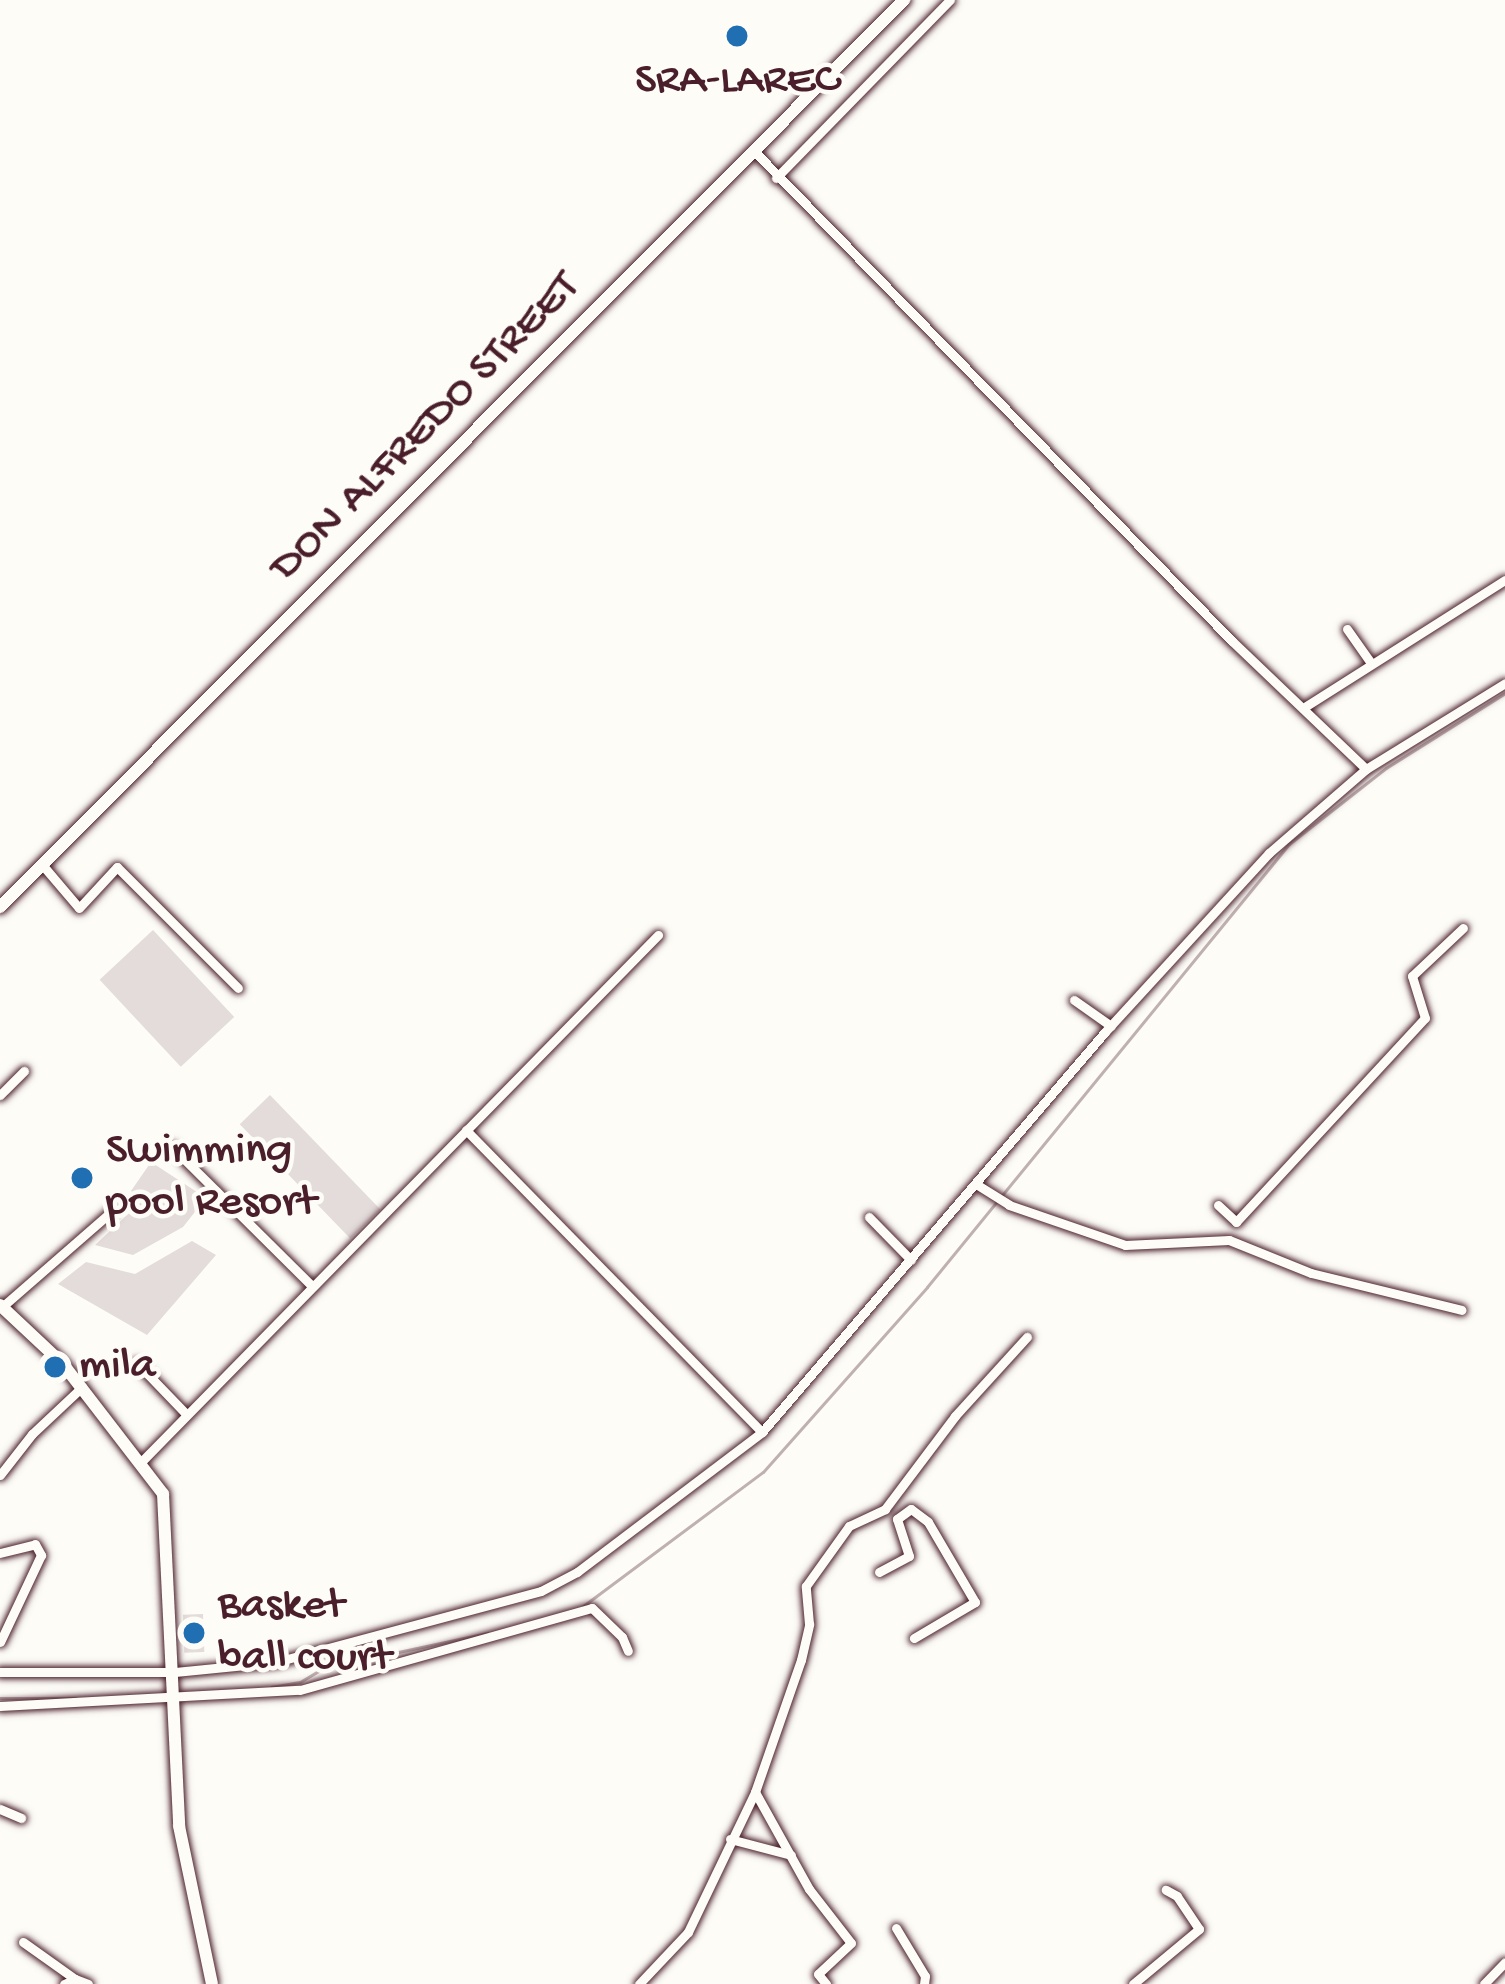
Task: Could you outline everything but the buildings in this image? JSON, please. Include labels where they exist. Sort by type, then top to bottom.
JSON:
[{"type":"street","name":"DON ALFREDO STREET","points":[[0,908],[45,868],[165,740],[904,0]]},
{"type":"street","points":[[776,178],[950,0]]},
{"type":"street","points":[[754,150],[776,178],[1366,770]]},
{"type":"street","points":[[1303,708],[1505,580]]},
{"type":"street","points":[[1347,629],[1371,663]]},
{"type":"street","points":[[0,1672],[175,1673],[277,1662],[542,1591],[577,1572],[762,1432],[979,1186],[1111,1026],[1269,853],[1366,770],[1505,683]]},
{"type":"street","points":[[45,868],[79,908],[117,867],[238,988]]},
{"type":"street","points":[[1218,1205],[1236,1222],[1425,1018],[1412,976],[1463,928]]},
{"type":"street","points":[[142,1461],[658,935]]},
{"type":"street","points":[[1075,1000],[1111,1026]]},
{"type":"street","points":[[0,1095],[24,1071]]},
{"type":"street","points":[[466,1130],[762,1432]]},
{"type":"street","points":[[172,1147],[312,1286]]},
{"type":"street","points":[[979,1186],[1001,1200],[1125,1245],[1229,1240],[1311,1273],[1462,1310]]},
{"type":"street","points":[[113,1210],[1,1306],[82,1387],[163,1494],[169,1522],[179,1826],[212,1984]]},
{"type":"street","points":[[869,1217],[911,1260]]},
{"type":"street","points":[[639,1984],[688,1932],[755,1792],[801,1660],[809,1624],[806,1586],[849,1526],[885,1508],[896,1486],[1027,1337]]},
{"type":"street","points":[[136,1364],[186,1414]]},
{"type":"street","points":[[0,1475],[32,1434],[82,1387]]},
{"type":"street","points":[[879,1572],[909,1556],[896,1519],[911,1509],[928,1522],[975,1602],[914,1638]]},
{"type":"street","points":[[0,1553],[35,1544],[41,1555],[0,1642]]},
{"type":"street","points":[[0,1706],[301,1690],[592,1608],[622,1637],[628,1651]]},
{"type":"street","points":[[755,1792],[790,1856],[850,1943],[818,1974],[826,1984]]},
{"type":"street","points":[[0,1809],[21,1818]]},
{"type":"street","points":[[730,1839],[790,1856]]},
{"type":"street","points":[[1133,1984],[1199,1929],[1177,1897],[1166,1890]]},
{"type":"street","points":[[896,1928],[924,1984]]},
{"type":"street","points":[[23,1942],[69,1982],[88,1984]]},
{"type":"street","points":[[1484,1984],[1505,1962]]},
{"type":"shaded area","points":[[153,930],[234,1017],[181,1067],[100,980]]},
{"type":"shaded area","points":[[270,1095],[380,1209],[350,1239],[240,1124]]},
{"type":"shaded area","points":[[151,1162],[206,1198],[183,1227],[133,1255],[95,1245],[143,1200],[131,1191]]},
{"type":"shaded area","points":[[192,1241],[216,1255],[147,1335],[58,1284],[86,1262],[135,1274]]},
{"type":"shaded area","name":"Basket ball court","points":[[203,1614],[204,1652],[184,1653],[183,1615]]},
{"type":"waterway","points":[[583,1606],[763,1472],[927,1287],[1289,844],[1386,768],[1505,693]]},
{"type":"waterway","points":[[271,1687],[300,1682],[323,1668],[487,1633]]},
{"type":"waterway","points":[[0,1698],[76,1698]]},
{"type":"place","name":"SRA-LAREC","points":[[737,36]]},
{"type":"place","name":"Swimming pool Resort","points":[[82,1178]]},
{"type":"place","name":"mila","points":[[55,1367]]},
{"type":"place","name":"Basket ball court","points":[[194,1633]]}]
